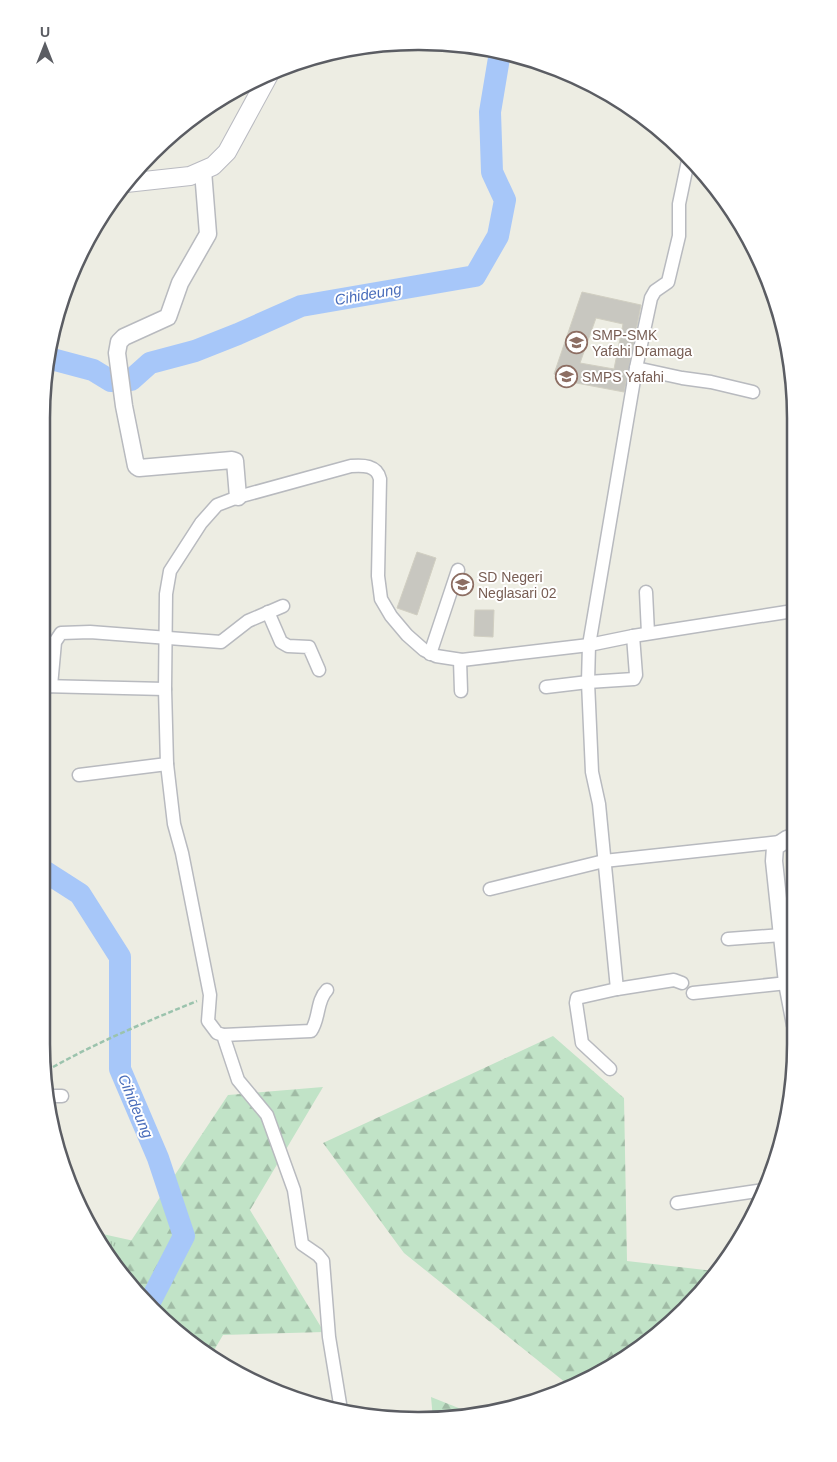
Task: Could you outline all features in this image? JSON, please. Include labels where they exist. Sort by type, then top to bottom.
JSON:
[{"type":"main road","points":[[136,182],[176,178],[203,171],[212,166],[227,152],[264,84]]},
{"type":"street","points":[[617,989],[599,799],[592,772],[588,682],[589,645],[636,368],[651,298],[655,291],[668,282],[679,236],[679,204],[687,166]]},
{"type":"street","points":[[203,171],[208,224],[206,238],[180,283],[168,317],[124,337],[119,342],[117,353],[124,406],[136,466],[139,468],[232,460],[234,461],[238,497]]},
{"type":"street","points":[[636,368],[753,392]]},
{"type":"street","points":[[326,990],[320,998],[315,1025],[310,1031],[223,1035],[217,1033],[208,1021],[210,995],[182,853],[174,824],[167,764],[164,690],[166,594],[170,572],[193,534],[217,505],[238,497],[351,466],[362,465],[374,469],[380,479],[378,576],[381,598],[391,616],[406,635],[430,654],[448,659],[460,660],[589,645],[648,633],[787,612]]},
{"type":"street","points":[[430,654],[458,570]]},
{"type":"street","points":[[646,592],[648,633]]},
{"type":"street","points":[[50,666],[55,642],[61,633],[90,632],[221,642],[248,621],[282,606]]},
{"type":"street","points":[[268,612],[282,642],[288,646],[309,647],[319,670]]},
{"type":"street","points":[[546,687],[636,677],[633,636]]},
{"type":"street","points":[[460,660],[460,691]]},
{"type":"street","points":[[50,686],[164,690]]},
{"type":"street","points":[[79,776],[167,764]]},
{"type":"street","points":[[490,889],[604,862],[787,840]]},
{"type":"street","points":[[693,993],[787,983],[774,861],[775,846],[787,840]]},
{"type":"street","points":[[728,939],[782,935]]},
{"type":"street","points":[[610,1069],[582,1043],[576,1000],[617,989],[674,980],[682,983]]},
{"type":"street","points":[[223,1035],[238,1080],[267,1115],[294,1190],[302,1244],[318,1255],[323,1261],[329,1337],[340,1403]]},
{"type":"street","points":[[677,1203],[756,1191]]},
{"type":"path","points":[[53,1067],[89,1047],[210,995]]},
{"type":"green space","points":[[553,1036],[624,1098],[627,1261],[709,1270],[679,1304],[643,1336],[603,1363],[565,1382],[404,1253],[323,1143]]},
{"type":"green space","points":[[323,1087],[250,1210],[324,1332],[223,1335],[214,1350],[194,1336],[158,1304],[119,1258],[228,1095]]},
{"type":"green space","points":[[103,1234],[175,1250],[127,1270]]},
{"type":"green space","points":[[431,1397],[462,1409],[443,1411],[432,1411]]},
{"type":"building","name":"SMP-SMK Yafahi Dramaga","points":[[582,292],[641,305],[624,392],[555,379],[556,375],[554,374]],"holes":[[[596,318],[623,324],[614,369],[580,363]]]},
{"type":"building","points":[[417,552],[436,558],[417,615],[397,608]]},
{"type":"building","points":[[475,610],[494,610],[493,637],[474,636]]},
{"type":"waterway","name":"Cihideung","points":[[55,360],[93,370],[111,381],[131,380],[150,363],[195,351],[301,306],[475,276],[498,236],[505,200],[492,172],[490,112],[499,59]]},
{"type":"waterway","name":"Cihideung","points":[[50,875],[80,894],[120,957],[120,1069],[158,1158],[184,1236],[152,1298]]},
{"type":"place","name":"SMP-SMK Yafahi Dramaga","points":[[576,343]]},
{"type":"place","name":"SMPS Yafahi","points":[[566,377]]},
{"type":"place","name":"SD Negeri Neglasari 02","points":[[462,585]]}]
